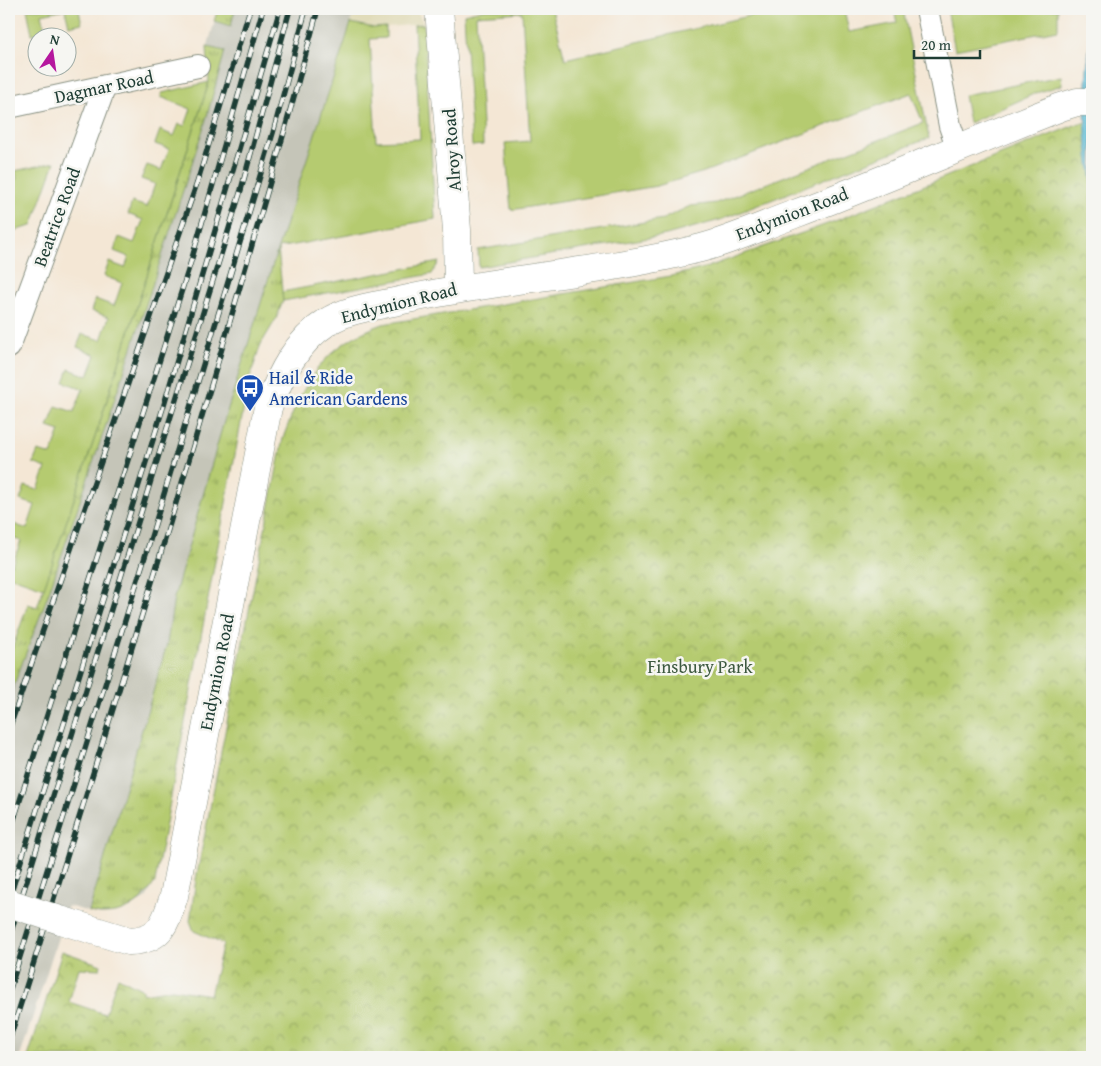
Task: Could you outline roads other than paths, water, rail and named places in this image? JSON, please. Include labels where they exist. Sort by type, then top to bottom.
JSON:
[{"type":"main road","name":"Alroy Road","points":[[441,10],[458,230],[458,288]]},
{"type":"main road","name":"Endymion Road","points":[[9,903],[129,941],[140,941],[155,936],[167,918],[174,896],[268,407],[282,373],[300,345],[327,322],[351,311],[458,288],[638,260],[704,247],[830,201],[1061,107],[1087,102]]},
{"type":"street","points":[[927,9],[950,126],[958,149]]},
{"type":"street","name":"Dagmar Road","points":[[9,107],[198,66]]},
{"type":"street","name":"Beatrice Road","points":[[9,348],[105,86]]},
{"type":"water","points":[[1092,27],[1092,181],[1085,123],[1085,104],[1087,65]]},
{"type":"railway","points":[[9,729],[197,183],[250,9]]},
{"type":"railway","points":[[9,835],[192,258],[263,9]]},
{"type":"railway","points":[[9,899],[163,408],[280,9]]},
{"type":"railway","points":[[9,938],[241,190],[290,9]]},
{"type":"railway","points":[[9,992],[148,547],[273,133],[306,9]]},
{"type":"railway","points":[[9,1041],[207,398],[318,9]]},
{"type":"place","name":"Hail & Ride American Gardens","points":[[250,412]]},
{"type":"park label","name":"Finsbury Park","points":[[700,667]]}]
